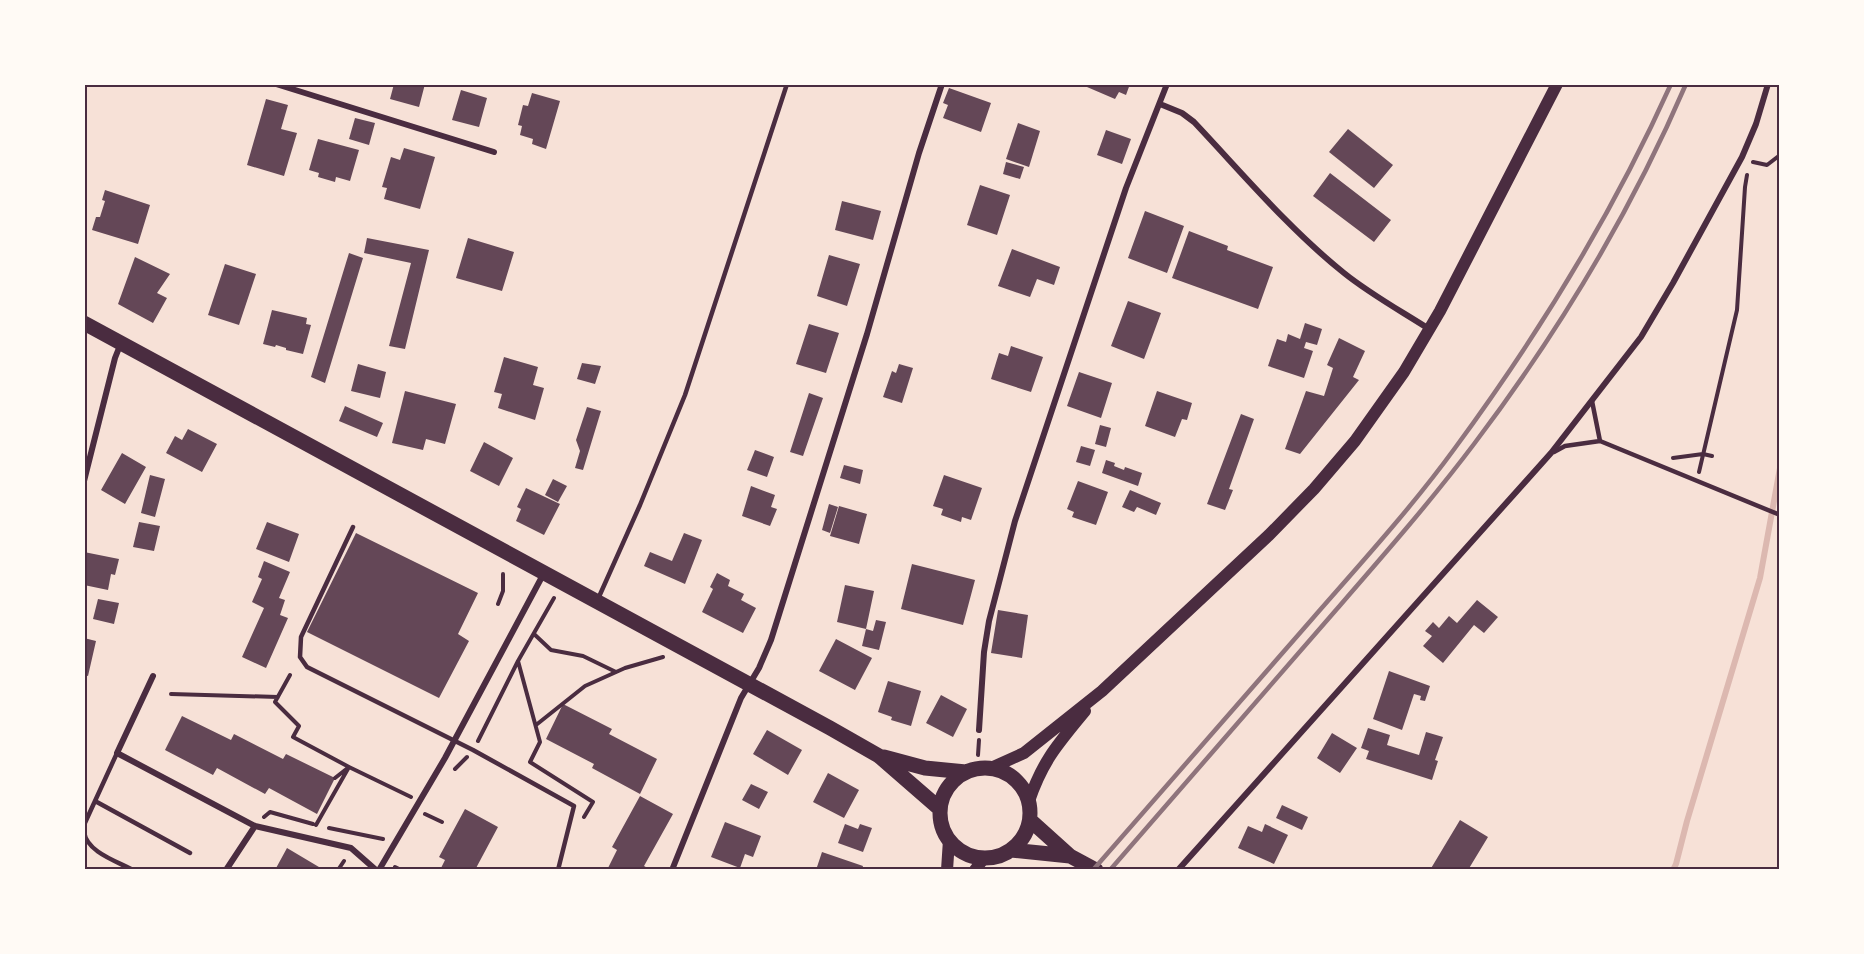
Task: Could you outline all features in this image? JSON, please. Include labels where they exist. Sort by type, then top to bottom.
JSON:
[{"type":"main road","points":[[991,768],[1037,745],[1102,691],[1269,536],[1314,489],[1374,416],[1430,329],[1557,84]]},
{"type":"main road","points":[[84,323],[879,756],[940,809]]},
{"type":"main road","points":[[1029,801],[1039,773],[1050,754],[1102,691]]},
{"type":"main road","points":[[879,756],[925,768],[966,772]]},
{"type":"main road","points":[[947,870],[949,840],[942,824],[940,809],[949,786],[966,772],[979,768],[991,768],[1005,772],[1017,780],[1026,792],[1030,820],[1023,837],[1011,850],[980,864],[949,840]]},
{"type":"main road","points":[[1030,820],[1070,856],[1096,870]]},
{"type":"main road","points":[[1011,850],[1070,856]]},
{"type":"street","points":[[276,84],[494,152]]},
{"type":"street","points":[[672,870],[741,698],[759,668],[777,622],[942,84]]},
{"type":"street","points":[[979,730],[984,652],[989,621],[1015,521],[1126,188],[1167,84]]},
{"type":"street","points":[[1178,870],[1551,453],[1641,337],[1673,284],[1742,156],[1756,124],[1768,84]]},
{"type":"street","points":[[1160,104],[1182,113],[1194,122],[1274,209],[1346,274],[1430,329]]},
{"type":"street","points":[[84,481],[115,358],[121,343]]},
{"type":"street","points":[[153,676],[117,753],[255,826],[351,848],[378,870],[454,741],[545,573]]},
{"type":"street","points":[[226,870],[255,826]]},
{"type":"lane","points":[[597,601],[640,505],[685,395],[787,84]]},
{"type":"lane","points":[[1592,400],[1600,441]]},
{"type":"lane","points":[[1551,453],[1565,446],[1600,441],[1779,514]]},
{"type":"lane","points":[[353,527],[301,637],[300,657],[307,667],[473,750],[574,806],[558,870]]},
{"type":"lane","points":[[84,825],[117,753]]},
{"type":"lane","points":[[95,801],[190,853]]},
{"type":"lane","points":[[84,832],[90,847],[132,870]]},
{"type":"path","points":[[1697,481],[1737,310],[1745,187],[1750,161],[1767,165],[1780,155]]},
{"type":"path","points":[[1648,461],[1704,454],[1712,456]]},
{"type":"path","points":[[498,604],[504,591],[503,574]]},
{"type":"path","points":[[449,778],[473,750],[518,661],[554,598]]},
{"type":"path","points":[[534,634],[551,650],[583,656],[616,672]]},
{"type":"path","points":[[536,725],[585,686],[626,668],[664,657]]},
{"type":"path","points":[[518,661],[534,716]]},
{"type":"path","points":[[290,675],[275,702],[299,726],[292,737],[419,802]]},
{"type":"path","points":[[171,694],[278,697]]},
{"type":"path","points":[[335,778],[349,767]]},
{"type":"path","points":[[316,825],[349,767]]},
{"type":"path","points":[[425,814],[431,805]]},
{"type":"path","points":[[338,870],[344,861]]},
{"type":"path","points":[[395,867],[401,870]]},
{"type":"building","points":[[394,84],[425,84],[419,107],[390,99]]},
{"type":"building","points":[[1080,84],[1130,84],[1126,95],[1119,92],[1115,99]]},
{"type":"building","points":[[949,88],[991,103],[981,132],[943,118],[948,105],[943,103]]},
{"type":"building","points":[[461,90],[487,98],[479,127],[452,120]]},
{"type":"building","points":[[532,93],[560,101],[546,149],[532,144],[533,139],[520,135],[522,126],[518,125],[523,105],[528,106]]},
{"type":"building","points":[[266,99],[288,105],[281,129],[297,133],[284,176],[247,165]]},
{"type":"building","points":[[355,118],[375,123],[369,145],[349,139]]},
{"type":"building","points":[[1018,123],[1040,131],[1029,167],[1006,159]]},
{"type":"building","points":[[1348,129],[1393,165],[1374,188],[1329,152]]},
{"type":"building","points":[[1106,130],[1131,139],[1122,164],[1097,155]]},
{"type":"building","points":[[318,139],[359,150],[350,181],[336,177],[335,182],[318,177],[319,173],[309,170]]},
{"type":"building","points":[[404,148],[435,157],[420,209],[384,199],[387,188],[382,187],[391,157],[400,160]]},
{"type":"building","points":[[1006,162],[1024,167],[1020,179],[1003,174]]},
{"type":"building","points":[[1330,173],[1391,220],[1374,242],[1313,196]]},
{"type":"building","points":[[980,185],[1010,195],[997,235],[967,225]]},
{"type":"building","points":[[105,190],[150,205],[138,244],[92,230],[96,217],[100,217],[105,201],[102,200]]},
{"type":"building","points":[[842,201],[881,211],[873,240],[835,230]]},
{"type":"building","points":[[1145,211],[1184,226],[1167,273],[1128,258]]},
{"type":"building","points":[[1189,231],[1228,246],[1227,250],[1273,267],[1258,309],[1172,278]]},
{"type":"building","points":[[367,238],[429,250],[405,349],[389,346],[411,263],[364,253]]},
{"type":"building","points":[[468,238],[514,252],[502,291],[456,278]]},
{"type":"building","points":[[1012,249],[1060,267],[1054,285],[1037,279],[1030,297],[998,286]]},
{"type":"building","points":[[349,253],[363,258],[325,383],[311,377]]},
{"type":"building","points":[[829,255],[860,264],[847,306],[817,296]]},
{"type":"building","points":[[135,257],[170,274],[157,293],[167,298],[153,323],[118,304]]},
{"type":"building","points":[[225,264],[256,274],[239,325],[208,315]]},
{"type":"building","points":[[1128,301],[1161,313],[1144,359],[1111,346]]},
{"type":"building","points":[[272,310],[307,318],[306,324],[311,325],[303,354],[276,345],[275,347],[263,344]]},
{"type":"building","points":[[1305,323],[1322,329],[1317,345],[1306,342],[1304,348],[1313,351],[1304,378],[1268,366],[1277,339],[1286,342],[1288,334],[1300,339]]},
{"type":"building","points":[[809,324],[839,333],[826,373],[796,364]]},
{"type":"building","points":[[1339,338],[1365,351],[1353,377],[1359,380],[1300,454],[1285,449],[1306,391],[1324,396],[1333,368],[1327,365]]},
{"type":"building","points":[[1011,346],[1043,357],[1031,392],[991,379],[999,353],[1008,356]]},
{"type":"building","points":[[504,357],[538,367],[533,385],[544,388],[535,420],[498,408],[502,394],[494,392]]},
{"type":"building","points":[[582,363],[601,366],[595,384],[577,379]]},
{"type":"building","points":[[358,364],[386,372],[380,398],[351,391]]},
{"type":"building","points":[[899,364],[913,368],[902,403],[883,397],[892,371],[896,373]]},
{"type":"building","points":[[1079,372],[1112,383],[1101,418],[1067,406]]},
{"type":"building","points":[[405,391],[456,404],[445,444],[426,439],[423,450],[392,443]]},
{"type":"building","points":[[1157,391],[1192,403],[1187,420],[1182,419],[1175,437],[1145,426]]},
{"type":"building","points":[[809,393],[823,398],[803,456],[790,452]]},
{"type":"building","points":[[345,406],[383,423],[377,437],[339,421]]},
{"type":"building","points":[[587,407],[601,411],[583,470],[575,468],[580,451],[576,440]]},
{"type":"building","points":[[1241,414],[1254,419],[1229,489],[1233,490],[1225,510],[1207,504]]},
{"type":"building","points":[[1100,425],[1111,428],[1106,447],[1095,444]]},
{"type":"building","points":[[188,429],[217,444],[202,472],[166,453],[175,436],[182,440]]},
{"type":"building","points":[[484,442],[513,458],[499,486],[470,471]]},
{"type":"building","points":[[1081,446],[1095,450],[1090,466],[1076,462]]},
{"type":"building","points":[[755,450],[774,457],[767,477],[747,470]]},
{"type":"building","points":[[122,453],[146,467],[125,504],[101,490]]},
{"type":"building","points":[[1106,460],[1124,470],[1125,467],[1142,473],[1138,486],[1102,473]]},
{"type":"building","points":[[844,465],[863,470],[860,484],[840,478]]},
{"type":"building","points":[[150,475],[165,479],[155,517],[141,513]]},
{"type":"building","points":[[944,475],[982,488],[971,520],[962,517],[961,522],[941,515],[943,509],[933,506]]},
{"type":"building","points":[[553,479],[567,486],[558,502],[545,495]]},
{"type":"building","points":[[1078,481],[1108,492],[1096,525],[1072,517],[1074,512],[1067,509]]},
{"type":"building","points":[[751,486],[775,495],[771,507],[777,509],[770,526],[742,516]]},
{"type":"building","points":[[526,488],[560,504],[544,535],[516,521],[521,509],[517,507]]},
{"type":"building","points":[[1130,490],[1161,503],[1156,515],[1137,507],[1134,512],[1122,507]]},
{"type":"building","points":[[829,504],[838,507],[830,533],[822,530]]},
{"type":"building","points":[[839,506],[867,514],[859,544],[830,536]]},
{"type":"building","points":[[139,522],[160,526],[154,551],[133,547]]},
{"type":"building","points":[[267,522],[299,534],[289,562],[256,549]]},
{"type":"building","points":[[356,533],[478,593],[458,634],[469,641],[439,698],[307,632]]},
{"type":"building","points":[[684,533],[702,540],[685,584],[644,566],[650,552],[672,561]]},
{"type":"building","points":[[84,552],[119,559],[115,575],[111,574],[108,590],[84,585]]},
{"type":"building","points":[[264,561],[290,572],[279,598],[285,600],[280,615],[288,618],[266,668],[242,657],[264,608],[252,602],[262,579],[258,577]]},
{"type":"building","points":[[912,564],[975,580],[963,625],[901,609]]},
{"type":"building","points":[[717,573],[730,580],[728,586],[744,594],[741,600],[756,608],[743,633],[702,612],[713,589],[710,587]]},
{"type":"building","points":[[845,585],[874,591],[866,629],[837,622]]},
{"type":"building","points":[[98,599],[119,603],[114,624],[93,619]]},
{"type":"building","points":[[1477,600],[1498,617],[1484,633],[1474,625],[1443,663],[1423,646],[1432,636],[1425,631],[1433,622],[1439,628],[1449,616],[1457,623]]},
{"type":"building","points":[[998,610],[1028,615],[1022,658],[991,653]]},
{"type":"building","points":[[876,620],[886,622],[879,650],[862,646],[866,629],[873,631]]},
{"type":"building","points":[[84,638],[96,641],[88,676],[84,675]]},
{"type":"building","points":[[836,639],[872,658],[855,690],[819,671]]},
{"type":"building","points":[[1389,671],[1430,686],[1425,701],[1420,700],[1421,696],[1414,694],[1402,730],[1373,719]]},
{"type":"building","points":[[888,681],[921,691],[911,726],[891,720],[892,717],[878,712]]},
{"type":"building","points":[[941,695],[967,709],[953,737],[926,723]]},
{"type":"building","points":[[563,704],[612,729],[609,734],[657,759],[640,794],[592,768],[594,764],[546,739]]},
{"type":"building","points":[[182,716],[231,740],[234,734],[283,759],[286,754],[335,778],[317,814],[269,788],[265,794],[217,768],[213,775],[165,750]]},
{"type":"building","points":[[1368,728],[1390,735],[1387,745],[1419,755],[1426,732],[1443,737],[1435,760],[1438,761],[1432,780],[1366,759],[1369,751],[1361,748]]},
{"type":"building","points":[[767,730],[802,750],[788,775],[753,754]]},
{"type":"building","points":[[1332,733],[1357,748],[1340,773],[1317,758]]},
{"type":"building","points":[[828,773],[859,790],[844,818],[813,802]]},
{"type":"building","points":[[751,784],[768,792],[759,809],[742,800]]},
{"type":"building","points":[[640,796],[673,814],[644,866],[651,870],[607,870],[617,850],[612,847]]},
{"type":"building","points":[[1282,805],[1308,817],[1302,830],[1276,818]]},
{"type":"building","points":[[465,809],[498,827],[475,870],[440,870],[445,860],[439,857]]},
{"type":"building","points":[[1460,820],[1488,837],[1468,870],[1430,870]]},
{"type":"building","points":[[725,822],[761,836],[753,857],[745,854],[740,868],[711,857]]},
{"type":"building","points":[[845,824],[858,829],[860,824],[872,828],[863,852],[838,843]]},
{"type":"building","points":[[1265,824],[1288,835],[1274,864],[1238,848],[1248,826],[1262,832]]},
{"type":"building","points":[[287,848],[324,870],[275,870]]},
{"type":"building","points":[[822,852],[863,866],[862,870],[816,870]]},
{"type":"waterway","points":[[1673,870],[1760,578],[1780,468]]},
{"type":"railway","points":[[1093,870],[1386,534],[1455,448],[1516,361],[1573,272],[1625,179],[1671,84]]},
{"type":"railway","points":[[1110,870],[1406,528],[1458,465],[1505,402],[1563,315],[1617,225],[1665,132],[1686,84]]}]
